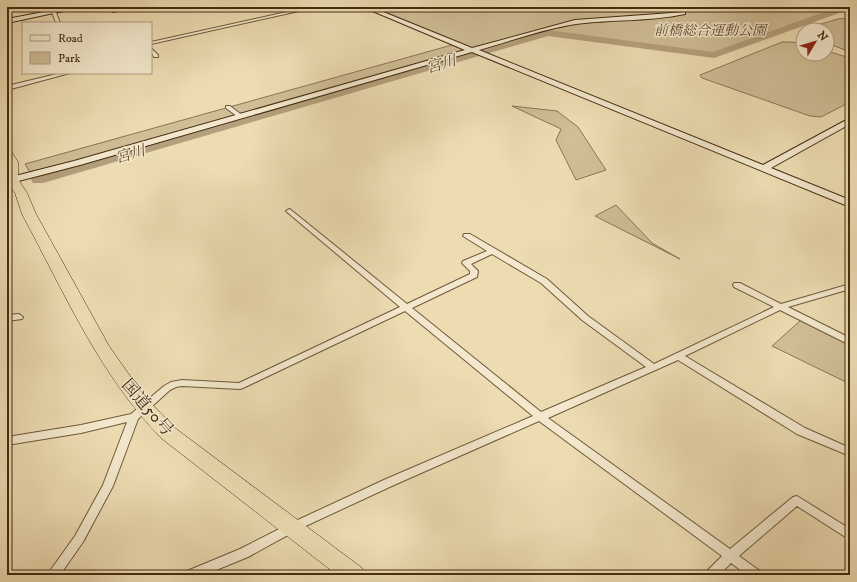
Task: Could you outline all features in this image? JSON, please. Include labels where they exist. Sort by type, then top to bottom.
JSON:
[{"type":"highway","name":"国道50号","points":[[7,153],[12,162],[9,179],[24,200],[29,214],[93,331],[129,388],[139,412],[293,527],[354,575]]},
{"type":"street","points":[[7,21],[53,10],[78,7]]},
{"type":"street","points":[[107,7],[114,11]]},
{"type":"street","points":[[152,43],[315,7]]},
{"type":"street","points":[[366,7],[850,204]]},
{"type":"street","points":[[53,10],[58,22]]},
{"type":"street","points":[[9,179],[32,176],[239,115],[475,51],[575,22],[655,17],[683,13],[678,12],[652,16],[567,22],[475,51]]},
{"type":"street","points":[[7,88],[59,74]]},
{"type":"street","points":[[228,107],[239,115]]},
{"type":"street","points":[[763,169],[850,122]]},
{"type":"street","points":[[289,211],[540,416],[756,575]]},
{"type":"street","points":[[467,236],[544,281],[585,318],[653,368]]},
{"type":"street","points":[[53,575],[79,539],[108,486],[139,412],[153,398],[174,384],[240,386],[474,275],[474,271],[466,263],[493,251]]},
{"type":"street","points":[[737,285],[850,342]]},
{"type":"street","points":[[191,575],[244,553],[293,527],[540,416],[653,368],[780,307],[850,286]]},
{"type":"street","points":[[7,318],[19,317]]},
{"type":"street","points":[[678,356],[801,430],[850,452]]},
{"type":"street","points":[[7,441],[80,429],[139,412]]},
{"type":"street","points":[[711,575],[730,556],[797,500],[850,535]]},
{"type":"green space","name":"前橋総合運動公園","points":[[372,7],[842,7],[801,22],[795,22],[795,24],[712,54],[547,32],[34,179],[25,164],[459,43]]},
{"type":"green space","points":[[850,18],[850,52],[835,46],[835,22],[828,22]]},
{"type":"green space","points":[[782,42],[793,42],[795,43],[795,62],[835,62],[835,53],[850,58],[850,102],[821,117],[810,116],[702,78],[700,75]]},
{"type":"green space","points":[[512,106],[557,111],[578,127],[606,170],[576,180],[556,140],[561,129]]},
{"type":"green space","points":[[616,205],[652,243],[680,259],[595,216]]},
{"type":"green space","points":[[801,320],[850,345],[850,384],[772,346]]},
{"type":"waterway","name":"宮川","points":[[38,180],[548,33],[714,55],[847,7]]},
{"type":"waterway","name":"宮川","points":[[841,9],[850,12]]}]
